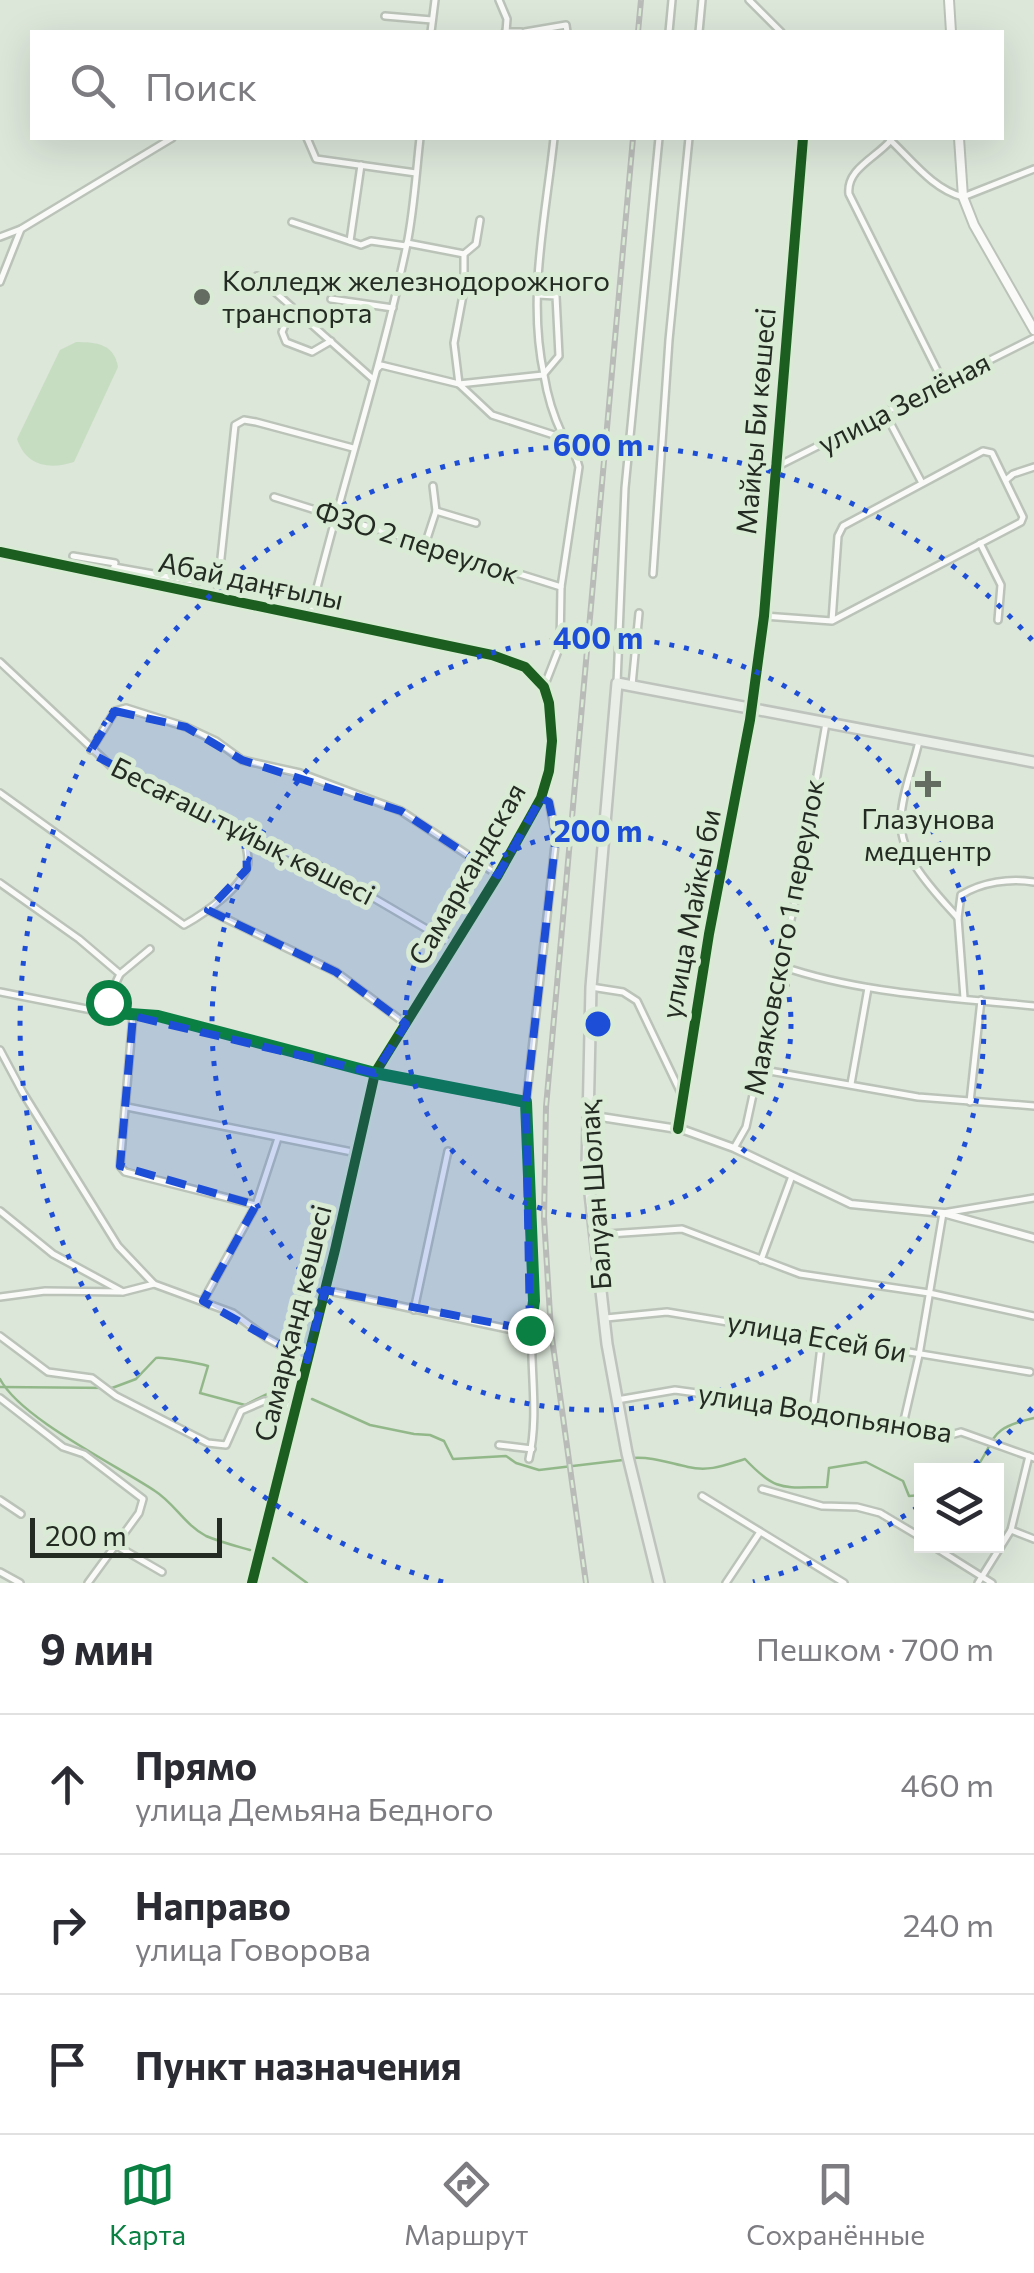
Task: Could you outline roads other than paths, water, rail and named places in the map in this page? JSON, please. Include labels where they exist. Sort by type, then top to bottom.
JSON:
[{"type":"main road","points":[[949,0],[951,30]]},
{"type":"main road","points":[[958,140],[963,198],[1034,330]]},
{"type":"main road","points":[[616,683],[1034,762]]},
{"type":"main road","name":"Балуан Шолақ","points":[[616,683],[591,986],[588,1166],[603,1318],[617,1400],[637,1499],[660,1583]]},
{"type":"street","points":[[431,30],[434,0]]},
{"type":"street","points":[[500,0],[507,20],[505,30]]},
{"type":"street","points":[[669,30],[672,0]]},
{"type":"street","points":[[698,30],[702,0]]},
{"type":"street","points":[[749,0],[779,30]]},
{"type":"street","points":[[385,16],[432,20]]},
{"type":"street","points":[[0,237],[21,230],[169,140]]},
{"type":"street","points":[[308,140],[316,159],[416,173]]},
{"type":"street","points":[[310,616],[393,308],[407,245],[420,140]]},
{"type":"street","points":[[554,140],[538,295],[544,375],[564,438]]},
{"type":"street","points":[[616,683],[626,488],[659,140]]},
{"type":"street","points":[[653,574],[688,140]]},
{"type":"street","name":"Майқы Би көшесі","points":[[752,708],[764,616],[803,140]]},
{"type":"street","points":[[888,140],[880,153],[853,173],[849,194],[944,384]]},
{"type":"street","points":[[890,140],[930,178],[963,198],[1034,169]]},
{"type":"street","points":[[350,241],[361,165]]},
{"type":"street","points":[[292,222],[361,245],[371,241],[464,254],[476,244],[480,220]]},
{"type":"street","points":[[0,282],[21,230]]},
{"type":"street","points":[[464,254],[464,290],[454,343],[459,384],[492,415],[564,438],[574,448],[579,467],[560,587],[560,646],[544,687]]},
{"type":"street","points":[[257,276],[373,379]]},
{"type":"street","points":[[376,370],[382,365],[459,384],[544,375],[559,356],[556,296],[538,295]]},
{"type":"street","points":[[332,299],[393,308]]},
{"type":"street","points":[[293,308],[282,332],[286,342],[312,352],[330,341]]},
{"type":"street","name":"улица Зелёная","points":[[774,468],[1034,338]]},
{"type":"street","points":[[885,413],[922,483]]},
{"type":"street","points":[[217,596],[235,425],[244,420],[256,422],[354,448]]},
{"type":"street","points":[[764,616],[832,621],[1020,522],[1023,516],[992,453],[985,450],[840,530],[832,621]]},
{"type":"street","points":[[1006,480],[1034,467]]},
{"type":"street","points":[[426,545],[436,511],[433,486]]},
{"type":"street","name":"ФЗО 2 переулок","points":[[274,497],[560,587]]},
{"type":"street","points":[[436,511],[476,523]]},
{"type":"street","points":[[980,543],[1000,586],[998,620]]},
{"type":"street","name":"Абай даңғылы","points":[[0,552],[113,571],[492,655],[525,667],[544,687]]},
{"type":"street","points":[[73,556],[115,562],[113,571],[198,582]]},
{"type":"street","points":[[632,685],[640,613]]},
{"type":"street","name":"Бесағаш тұйық көшесі","points":[[0,662],[112,767],[245,835],[319,866],[454,945]]},
{"type":"street","name":"Самаркандская","points":[[375,1073],[498,876],[541,798],[552,742],[544,687]]},
{"type":"street","points":[[91,750],[115,711],[126,708],[155,716],[216,741],[242,760],[300,774],[402,811],[498,876]]},
{"type":"street","name":"улица Майкы би","points":[[678,1129],[681,1093],[752,708]]},
{"type":"street","name":"Маяковского 1 переулок","points":[[734,1148],[746,1128],[781,966],[826,722]]},
{"type":"street","points":[[919,739],[900,818],[904,843],[919,870],[958,918]]},
{"type":"street","points":[[0,793],[180,924],[208,910],[246,870],[245,835]]},
{"type":"street","points":[[530,1460],[534,1438],[530,1330],[534,1301],[526,1102],[556,836],[549,802],[541,798]]},
{"type":"street","points":[[964,998],[958,918],[961,895],[1014,878],[1034,882]]},
{"type":"street","points":[[0,883],[80,939],[120,974]]},
{"type":"street","points":[[208,910],[336,972],[406,1024]]},
{"type":"street","points":[[102,1012],[120,974],[150,950]]},
{"type":"street","points":[[781,966],[825,981],[868,988],[1034,1006]]},
{"type":"street","points":[[591,986],[622,992],[637,1001],[681,1093]]},
{"type":"street","points":[[850,1085],[868,988]]},
{"type":"street","points":[[0,992],[102,1012],[158,1016],[375,1073],[526,1102]]},
{"type":"street","points":[[970,1102],[981,1000]]},
{"type":"street","points":[[134,1016],[120,1166],[125,1172],[256,1204]]},
{"type":"street","points":[[0,1050],[118,1246],[154,1284],[233,1313],[307,1360]]},
{"type":"street","points":[[758,1069],[970,1102],[1034,1106]]},
{"type":"street","name":"Самарқанд көшесі","points":[[252,1583],[375,1073]]},
{"type":"street","points":[[127,1107],[357,1152]]},
{"type":"street","points":[[588,1115],[678,1129],[734,1148],[851,1204],[943,1214],[1034,1238]]},
{"type":"street","points":[[203,1300],[256,1204],[278,1138]]},
{"type":"street","points":[[414,1310],[448,1152]]},
{"type":"street","points":[[761,1260],[792,1176]]},
{"type":"street","points":[[943,1214],[1034,1198]]},
{"type":"street","points":[[0,1211],[52,1254],[123,1292]]},
{"type":"street","points":[[902,1429],[920,1355],[943,1214]]},
{"type":"street","points":[[594,1235],[682,1229],[800,1274],[930,1293],[1034,1316]]},
{"type":"street","points":[[0,1297],[45,1292],[123,1292],[154,1284]]},
{"type":"street","points":[[325,1290],[508,1329],[530,1330]]},
{"type":"street","name":"улица Есей би","points":[[603,1318],[667,1312],[1030,1372]]},
{"type":"street","points":[[0,1336],[48,1372],[92,1378],[116,1396],[208,1443],[226,1446],[241,1410],[264,1402],[296,1407]]},
{"type":"street","points":[[814,1413],[822,1338]]},
{"type":"street","name":"улица Водопьянова","points":[[617,1400],[675,1390],[947,1436],[962,1432],[1032,1457]]},
{"type":"street","points":[[0,1398],[62,1447],[84,1454],[143,1499],[139,1513],[88,1583]]},
{"type":"street","points":[[499,1445],[532,1449]]},
{"type":"street","points":[[980,1580],[1012,1530],[1032,1457]]},
{"type":"street","points":[[762,1489],[822,1506],[880,1512],[914,1533]]},
{"type":"street","points":[[702,1496],[844,1583]]},
{"type":"street","points":[[0,1500],[21,1514]]},
{"type":"street","points":[[1012,1530],[1034,1539]]},
{"type":"street","points":[[726,1583],[760,1532]]},
{"type":"street","points":[[116,1545],[162,1572]]},
{"type":"street","points":[[943,1553],[980,1580],[992,1583]]},
{"type":"street","points":[[0,1572],[20,1583]]},
{"type":"waterway","points":[[0,1387],[112,1388],[136,1379],[160,1358],[208,1366],[200,1393],[245,1405],[271,1392],[287,1395]]},
{"type":"waterway","points":[[0,1379],[27,1409],[155,1491],[206,1536],[250,1550]]},
{"type":"waterway","points":[[312,1399],[370,1425],[430,1435],[444,1441],[453,1459],[506,1456],[539,1470],[623,1460]]},
{"type":"waterway","points":[[979,1463],[1001,1431],[1034,1418]]},
{"type":"waterway","points":[[631,1458],[703,1469],[745,1459],[773,1483],[800,1487],[827,1487],[829,1468],[866,1462],[903,1481],[909,1496],[914,1496]]},
{"type":"waterway","points":[[273,1558],[307,1583]]},
{"type":"railway","points":[[638,30],[641,0]]},
{"type":"railway","points":[[586,1583],[551,1331],[544,1218],[546,1107],[633,140]]},
{"type":"place","name":"Колледж железнодорожного транспорта","points":[[202,297]]},
{"type":"place","name":"Глазунова медцентр","points":[[928,784]]}]
